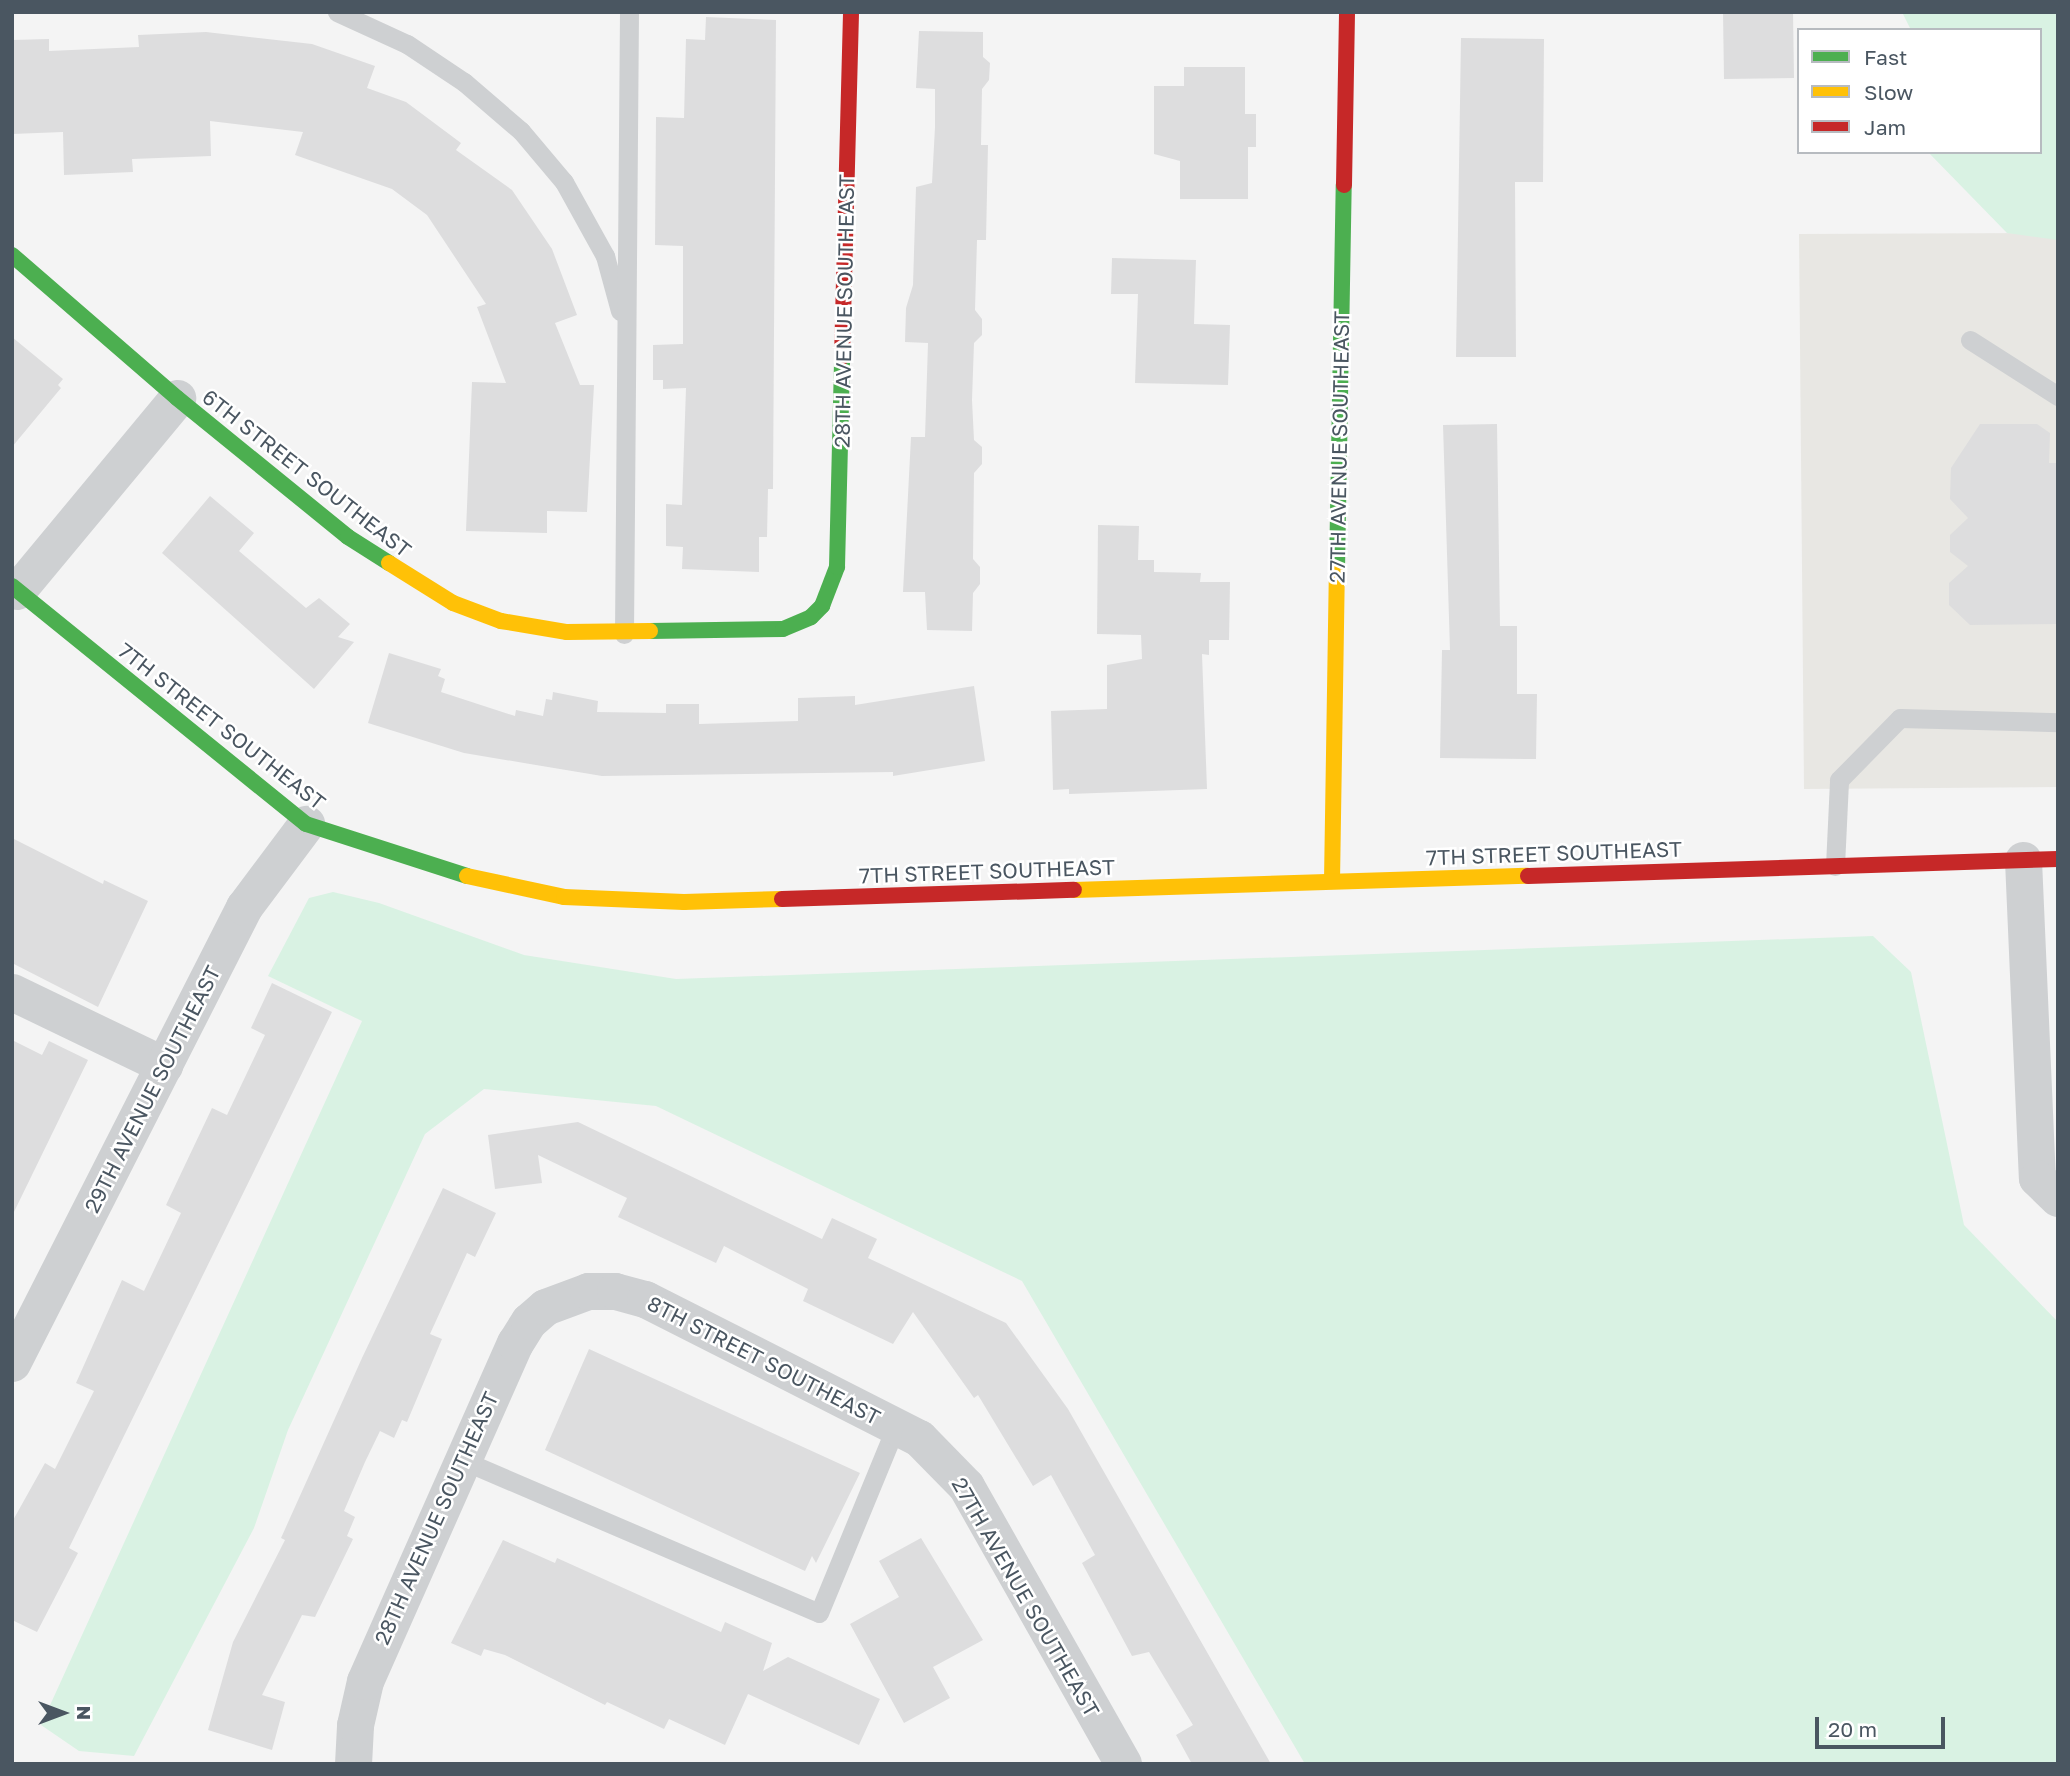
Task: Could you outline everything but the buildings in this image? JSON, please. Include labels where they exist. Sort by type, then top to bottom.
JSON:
[{"type":"street","name":"28TH AVENUE SOUTHEAST","points":[[822,606],[834,582],[839,548],[851,12]]},
{"type":"street","name":"27TH AVENUE SOUTHEAST","points":[[1332,881],[1347,12]]},
{"type":"street","name":"6TH STREET SOUTHEAST","points":[[12,255],[177,398],[348,537],[431,592],[478,614],[534,629],[624,634],[772,631],[799,623],[822,606]]},
{"type":"street","points":[[15,589],[177,398]]},
{"type":"street","name":"7TH STREET SOUTHEAST","points":[[15,589],[306,824],[492,884],[564,897],[684,902],[2040,859]]},
{"type":"street","name":"29TH AVENUE SOUTHEAST","points":[[12,1363],[244,907],[306,824]]},
{"type":"street","points":[[2040,859],[2038,1178],[2058,1198]]},
{"type":"street","points":[[12,992],[164,1065]]},
{"type":"street","name":"8TH STREET SOUTHEAST","points":[[565,1297],[615,1291],[645,1299],[908,1432]]},
{"type":"street","name":"28TH AVENUE SOUTHEAST","points":[[354,1764],[355,1726],[365,1681],[462,1460],[528,1321],[565,1297]]},
{"type":"street","name":"27TH AVENUE SOUTHEAST","points":[[908,1432],[966,1486],[1109,1760]]},
{"type":"lane","points":[[337,12],[407,44],[464,82],[521,131],[564,182],[605,256],[627,335]]},
{"type":"lane","points":[[624,634],[629,12]]},
{"type":"lane","points":[[1970,340],[2058,396]]},
{"type":"lane","points":[[1835,866],[1839,780],[1900,718],[2058,722]]},
{"type":"lane","points":[[462,1460],[819,1613],[908,1432]]},
{"type":"shaded area","points":[[2058,233],[2058,787],[1804,789],[1799,234]]},
{"type":"green space","points":[[1902,12],[2058,12],[2058,240],[2007,233],[1930,154],[2042,154],[2042,28],[1910,28]]},
{"type":"green space","points":[[333,892],[379,903],[524,955],[676,979],[1873,936],[1911,972],[1964,1225],[2058,1322],[2058,1764],[1305,1764],[1022,1281],[656,1106],[484,1089],[425,1134],[288,1430],[254,1528],[134,1756],[79,1751],[41,1725],[362,1021],[268,976],[309,898]]},
{"type":"traffic: fast","points":[[1337,570],[1344,185]]},
{"type":"traffic: fast","points":[[12,255],[177,398],[348,537],[389,563]]},
{"type":"traffic: fast","points":[[650,631],[783,629],[811,617],[822,606],[837,567],[842,357]]},
{"type":"traffic: fast","points":[[12,586],[306,824],[467,876]]},
{"type":"traffic: slow","points":[[389,563],[453,603],[501,621],[567,632],[650,631]]},
{"type":"traffic: slow","points":[[1332,881],[1337,570]]},
{"type":"traffic: slow","points":[[467,876],[564,897],[684,902],[782,899]]},
{"type":"traffic: slow","points":[[1074,890],[1528,876]]},
{"type":"traffic: jam","points":[[842,357],[851,12]]},
{"type":"traffic: jam","points":[[1344,185],[1347,12]]},
{"type":"traffic: jam","points":[[1528,876],[2058,859]]},
{"type":"traffic: jam","points":[[782,899],[1074,890]]}]
